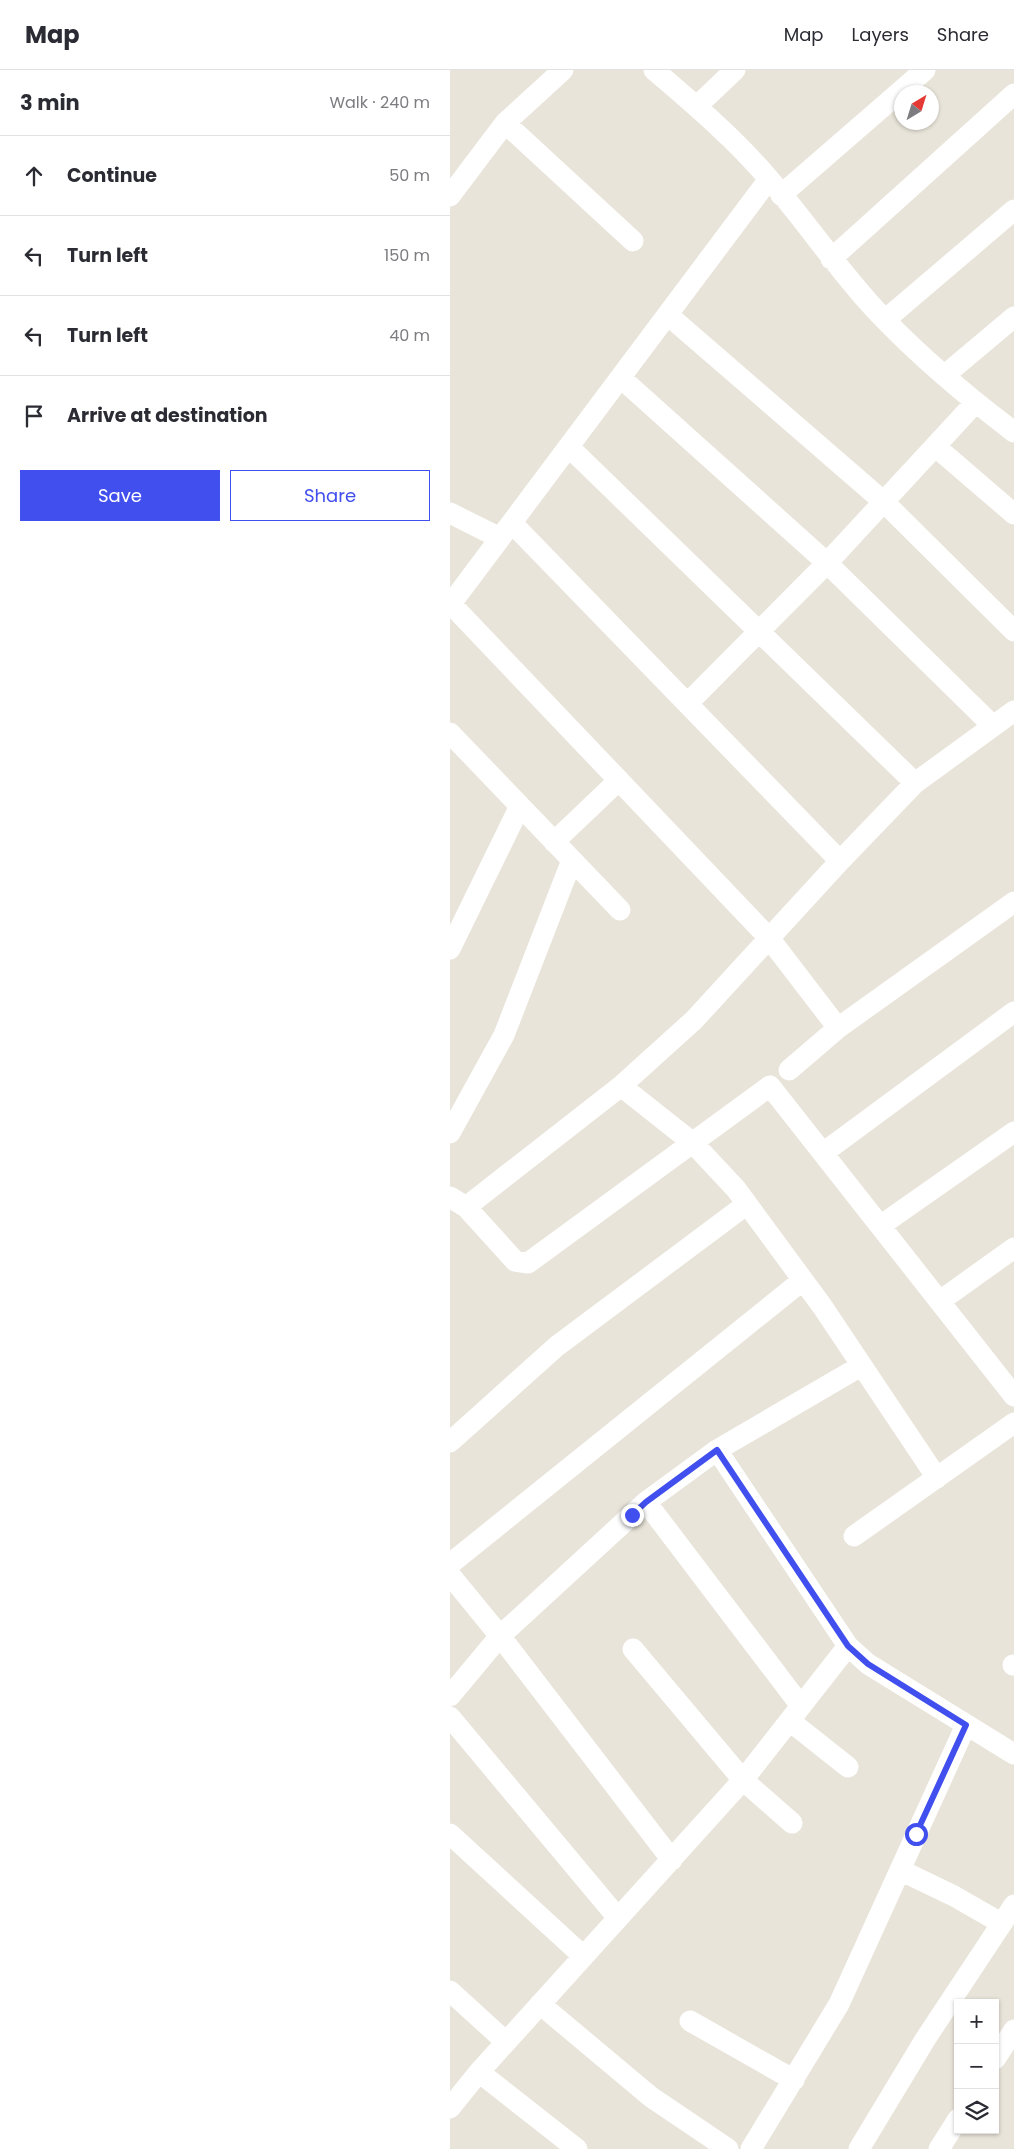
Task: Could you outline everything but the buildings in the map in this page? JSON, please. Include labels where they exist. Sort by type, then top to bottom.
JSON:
[{"type":"street","points":[[450,196],[505,123],[563,70]]},
{"type":"street","points":[[654,70],[697,106],[775,187],[831,259],[885,320],[975,403],[1014,432]]},
{"type":"street","points":[[697,106],[735,70]]},
{"type":"street","points":[[838,1028],[768,938],[450,604],[668,315],[775,187],[925,70]]},
{"type":"street","points":[[831,259],[1014,94]]},
{"type":"street","points":[[505,123],[633,241]]},
{"type":"street","points":[[885,320],[1014,210]]},
{"type":"street","points":[[668,315],[884,502],[1014,631]]},
{"type":"street","points":[[945,375],[1014,317]]},
{"type":"street","points":[[621,378],[828,563],[993,726]]},
{"type":"street","points":[[688,703],[828,563],[975,403]]},
{"type":"street","points":[[569,447],[915,783]]},
{"type":"street","points":[[936,447],[1014,514]]},
{"type":"street","points":[[450,513],[506,530],[688,703],[840,860]]},
{"type":"street","points":[[1010,1383],[940,1301],[770,1086],[528,1263],[515,1261],[458,1202],[621,1086],[694,1020],[840,860],[915,783],[1014,711]]},
{"type":"street","points":[[450,733],[620,910]]},
{"type":"street","points":[[554,842],[619,780]]},
{"type":"street","points":[[450,949],[520,806]]},
{"type":"street","points":[[450,1132],[504,1035],[572,860]]},
{"type":"street","points":[[789,1070],[838,1028],[1014,902]]},
{"type":"street","points":[[823,1153],[1014,1012]]},
{"type":"street","points":[[621,1086],[694,1143],[746,1204],[803,1280],[937,1478]]},
{"type":"street","points":[[880,1226],[1014,1132]]},
{"type":"street","points":[[450,1442],[557,1346],[746,1204]]},
{"type":"street","points":[[940,1301],[1014,1248]]},
{"type":"street","points":[[450,1564],[803,1280]]},
{"type":"street","points":[[450,1696],[500,1636],[646,1502],[717,1450],[861,1366]]},
{"type":"street","points":[[854,1536],[1014,1423]]},
{"type":"street","points":[[717,1450],[848,1646],[868,1664],[1014,1754]]},
{"type":"street","points":[[646,1502],[796,1714],[848,1767]]},
{"type":"street","points":[[450,1575],[500,1636],[672,1860]]},
{"type":"street","points":[[450,2108],[479,2072],[743,1780],[848,1646]]},
{"type":"street","points":[[633,1649],[743,1780],[792,1824]]},
{"type":"street","points":[[450,1717],[618,1918]]},
{"type":"street","points":[[751,2149],[839,2004],[966,1725]]},
{"type":"street","points":[[450,1834],[583,1956]]},
{"type":"street","points":[[900,1870],[954,1896],[1001,1923]]},
{"type":"street","points":[[859,2149],[882,2108],[1014,1905]]},
{"type":"street","points":[[450,1992],[506,2042]]},
{"type":"street","points":[[540,2004],[651,2097],[728,2149]]},
{"type":"street","points":[[690,2021],[794,2080]]},
{"type":"street","points":[[999,2053],[1014,2030]]},
{"type":"street","points":[[479,2072],[577,2149]]},
{"type":"street","points":[[939,2149],[954,2125]]},
{"type":"route","points":[[632,1515],[646,1502],[717,1450],[848,1646],[868,1664],[966,1725],[916,1834]]}]
